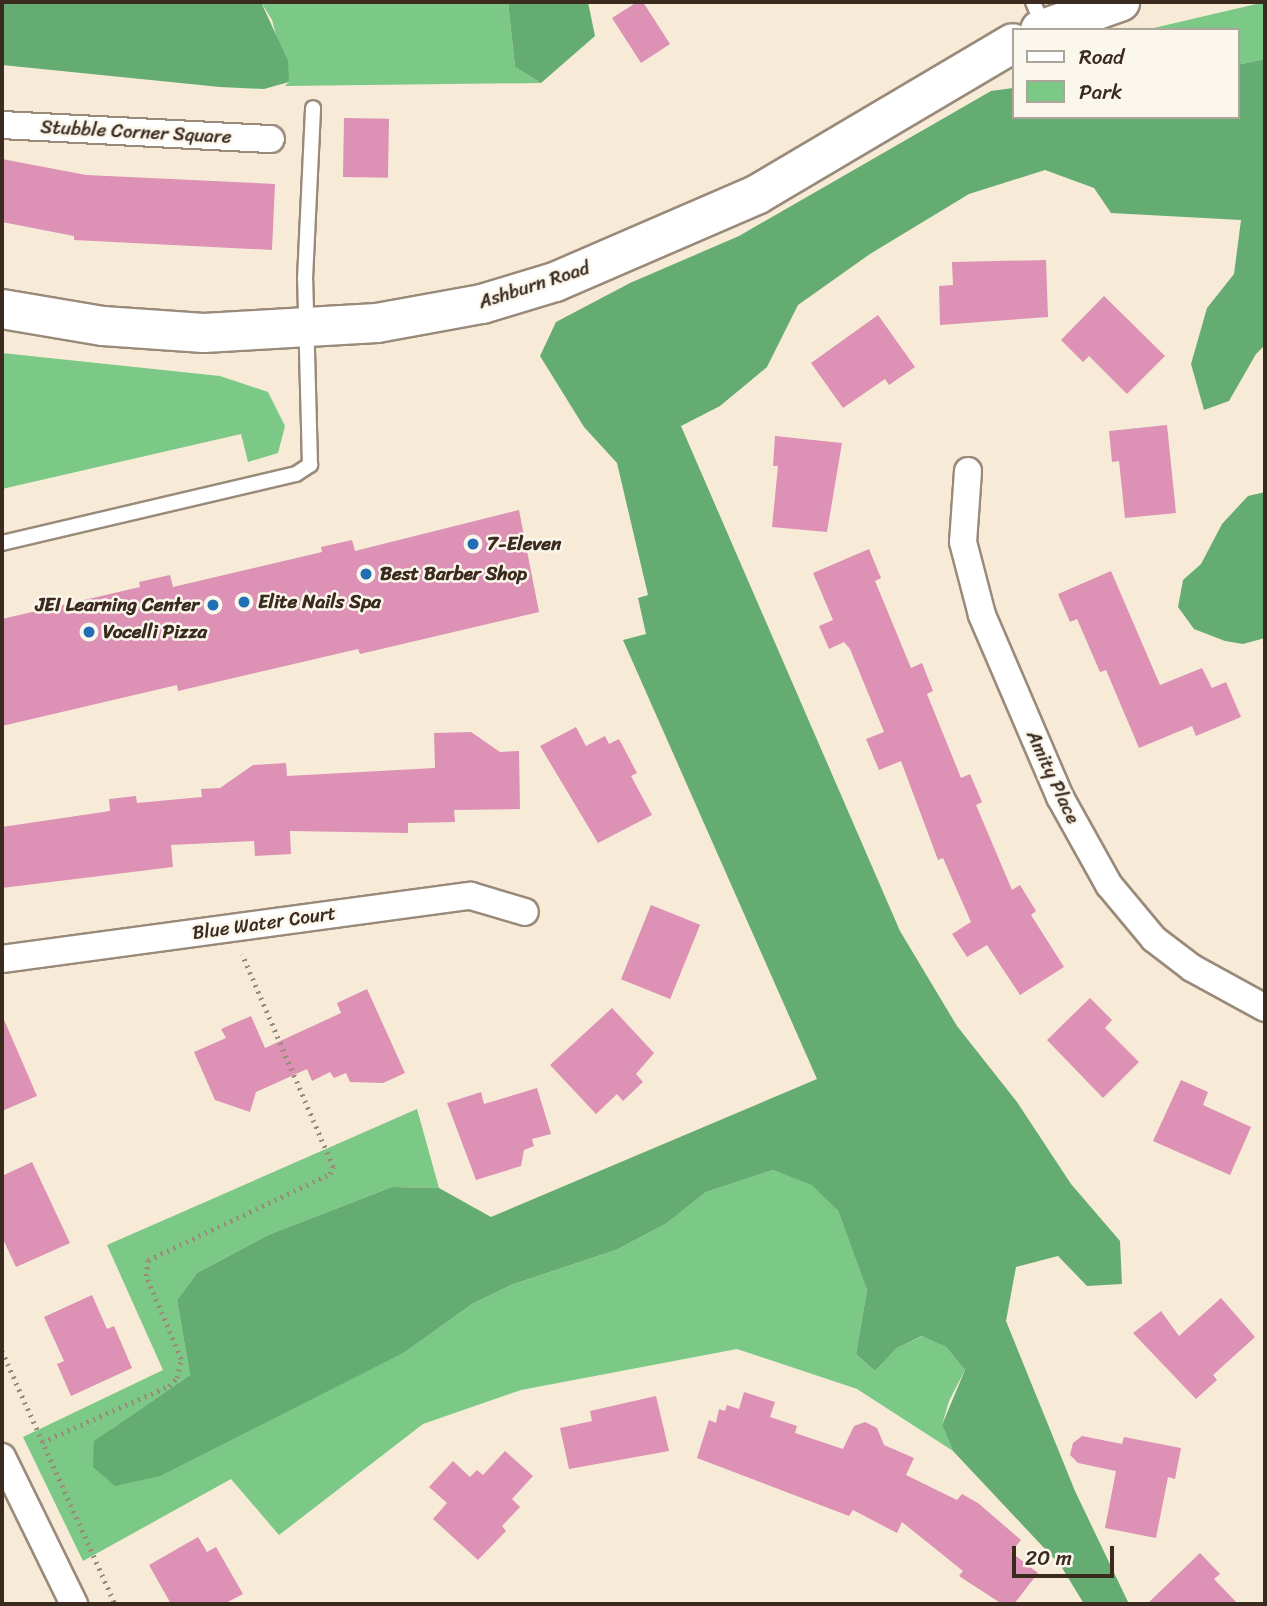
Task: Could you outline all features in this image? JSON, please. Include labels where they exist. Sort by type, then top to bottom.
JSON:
[{"type":"main road","name":"Ashburn Road","points":[[1032,26],[1120,2]]},
{"type":"main road","name":"Ashburn Road","points":[[2,309],[103,326],[204,333],[305,330],[377,323],[482,304],[555,282],[658,241],[758,194],[1012,38]]},
{"type":"street","name":"Stubble Corner Square","points":[[2,125],[271,139]]},
{"type":"street","name":"Amity Place","points":[[968,471],[963,542],[982,615],[1060,797],[1109,885],[1147,931],[1192,968],[1265,1008]]},
{"type":"street","name":"Blue Water Court","points":[[2,959],[471,896],[525,912]]},
{"type":"street","points":[[2,1457],[74,1604]]},
{"type":"lane","points":[[2,543],[285,477],[310,465],[305,330],[313,108]]},
{"type":"path","points":[[42,1442],[169,1386],[177,1378],[181,1359],[146,1276],[148,1260],[330,1174],[333,1167],[231,928]]},
{"type":"path","points":[[2,1352],[115,1604]]},
{"type":"green space","points":[[2,2],[261,2],[288,61],[289,82],[264,89],[220,87],[2,65]]},
{"type":"green space","points":[[261,2],[508,2],[515,67],[541,83],[285,86],[289,82],[272,20]]},
{"type":"green space","points":[[508,2],[588,2],[595,36],[541,83],[515,67]]},
{"type":"green space","points":[[1265,2],[1265,59],[1239,65],[1239,28],[1154,28]]},
{"type":"green space","points":[[1265,59],[1265,345],[1256,354],[1229,401],[1204,410],[1191,364],[1207,308],[1234,274],[1241,220],[1111,213],[1094,188],[1045,170],[969,194],[870,254],[798,305],[767,367],[720,406],[681,426],[900,931],[957,1026],[1017,1102],[1071,1184],[1120,1241],[1122,1284],[1087,1286],[1058,1256],[1016,1267],[1006,1321],[1075,1491],[1129,1604],[1084,1604],[1061,1566],[953,1451],[942,1425],[965,1370],[946,1347],[922,1336],[897,1348],[875,1371],[856,1354],[867,1290],[838,1211],[812,1185],[773,1170],[706,1192],[667,1223],[616,1250],[511,1285],[472,1304],[405,1352],[160,1476],[115,1486],[93,1467],[94,1441],[190,1375],[177,1300],[197,1273],[268,1235],[392,1187],[439,1188],[491,1217],[817,1079],[623,640],[646,634],[638,598],[648,595],[617,463],[584,427],[540,356],[556,322],[630,283],[739,236],[991,91],[1012,88],[1012,119],[1239,119],[1239,65]]},
{"type":"green space","points":[[2,353],[220,376],[268,392],[285,426],[278,453],[248,462],[241,434],[2,489]]},
{"type":"green space","points":[[1265,492],[1265,638],[1243,644],[1225,641],[1194,629],[1178,607],[1183,580],[1201,564],[1222,524],[1248,496]]},
{"type":"green space","points":[[417,1109],[439,1188],[392,1187],[268,1235],[197,1273],[177,1300],[190,1375],[110,1430],[405,1352],[472,1304],[511,1285],[616,1250],[667,1223],[706,1192],[773,1170],[812,1184],[838,1211],[867,1290],[856,1354],[875,1371],[897,1348],[923,1336],[946,1347],[965,1370],[949,1401],[942,1425],[953,1451],[857,1389],[737,1349],[521,1390],[423,1424],[279,1535],[231,1479],[83,1561],[23,1437],[163,1370],[107,1245]]},
{"type":"building","points":[[637,2],[643,2],[670,44],[641,63],[612,18]]},
{"type":"building","points":[[344,118],[389,119],[388,178],[343,177]]},
{"type":"building","points":[[2,159],[86,175],[275,184],[272,250],[74,240],[74,236],[2,222]]},
{"type":"building","points":[[1046,260],[1048,317],[940,325],[939,286],[953,285],[952,262]]},
{"type":"building","points":[[1104,296],[1165,356],[1127,394],[1089,356],[1083,362],[1061,340]]},
{"type":"building","points":[[878,315],[915,367],[889,385],[885,379],[843,408],[811,363]]},
{"type":"building","points":[[1167,425],[1176,513],[1125,518],[1119,461],[1112,462],[1109,431]]},
{"type":"building","points":[[775,436],[842,443],[827,532],[772,527],[778,466],[773,466]]},
{"type":"building","points":[[519,510],[539,612],[360,654],[358,649],[178,691],[177,685],[2,726],[2,619],[140,587],[139,582],[170,575],[173,587],[322,552],[321,547],[352,540],[355,551]]},
{"type":"building","points":[[869,549],[881,578],[875,581],[911,668],[922,663],[933,691],[927,694],[961,778],[970,774],[982,802],[976,805],[1012,890],[1020,885],[1036,911],[1031,915],[1064,967],[1020,995],[987,945],[967,957],[952,934],[971,922],[943,858],[938,860],[901,761],[879,770],[866,739],[884,732],[850,649],[844,642],[829,649],[819,626],[833,620],[813,573]]},
{"type":"building","points":[[1111,571],[1160,685],[1202,668],[1212,688],[1226,682],[1241,717],[1196,736],[1192,726],[1139,748],[1106,670],[1100,672],[1077,619],[1070,622],[1058,594]]},
{"type":"building","points":[[576,727],[586,746],[605,736],[609,744],[619,739],[637,773],[631,776],[652,815],[598,843],[540,746]]},
{"type":"building","points":[[471,732],[500,752],[519,751],[520,809],[454,810],[455,822],[408,823],[408,833],[290,831],[291,854],[255,856],[254,841],[171,845],[173,867],[2,888],[2,827],[110,811],[109,799],[136,796],[137,803],[202,797],[201,789],[220,788],[253,765],[286,763],[287,776],[435,768],[434,733]]},
{"type":"building","points":[[651,905],[700,925],[670,999],[621,979]]},
{"type":"building","points":[[367,989],[405,1073],[383,1083],[350,1082],[346,1073],[334,1078],[330,1072],[312,1081],[307,1069],[256,1092],[250,1112],[215,1100],[194,1052],[226,1038],[221,1029],[251,1016],[265,1048],[341,1013],[337,1003]]},
{"type":"building","points":[[1090,998],[1112,1020],[1105,1028],[1139,1062],[1103,1098],[1047,1040]]},
{"type":"building","points":[[612,1008],[654,1053],[636,1074],[643,1082],[623,1101],[617,1094],[596,1114],[550,1065]]},
{"type":"building","points":[[2,1015],[37,1096],[2,1111]]},
{"type":"building","points":[[1181,1080],[1208,1092],[1203,1105],[1251,1127],[1230,1175],[1153,1141]]},
{"type":"building","points":[[537,1088],[551,1134],[532,1139],[534,1146],[524,1150],[521,1166],[476,1180],[447,1103],[481,1092],[484,1104]]},
{"type":"building","points":[[32,1162],[70,1243],[16,1267],[2,1237],[2,1176]]},
{"type":"building","points":[[92,1295],[107,1329],[114,1326],[132,1368],[71,1396],[57,1364],[64,1361],[44,1317]]},
{"type":"building","points":[[1221,1298],[1255,1337],[1213,1375],[1217,1380],[1196,1399],[1133,1333],[1161,1311],[1179,1336]]},
{"type":"building","points":[[744,1392],[775,1402],[770,1417],[797,1426],[795,1433],[843,1449],[854,1426],[865,1422],[877,1428],[884,1445],[914,1458],[906,1475],[957,1500],[962,1494],[978,1503],[1021,1540],[1011,1552],[1038,1573],[1014,1604],[1002,1604],[959,1576],[963,1571],[902,1522],[897,1533],[853,1510],[849,1516],[697,1458],[709,1420],[716,1423],[719,1409],[725,1411],[727,1405],[739,1409]]},
{"type":"building","points":[[656,1396],[669,1451],[569,1469],[560,1428],[592,1421],[590,1411]]},
{"type":"building","points":[[1082,1436],[1122,1444],[1124,1437],[1181,1448],[1175,1479],[1168,1477],[1156,1538],[1105,1528],[1116,1471],[1078,1463],[1070,1455],[1073,1443]]},
{"type":"building","points":[[505,1451],[533,1476],[512,1499],[520,1507],[502,1526],[506,1531],[478,1560],[433,1519],[447,1503],[429,1487],[453,1461],[470,1477],[477,1470],[483,1475]]},
{"type":"building","points":[[198,1537],[207,1552],[216,1547],[243,1594],[224,1604],[171,1604],[149,1565]]},
{"type":"building","points":[[1200,1553],[1220,1574],[1214,1579],[1238,1604],[1147,1604]]},
{"type":"place","name":"7-Eleven","points":[[473,544]]},
{"type":"place","name":"Best Barber Shop","points":[[366,574]]},
{"type":"place","name":"Elite Nails Spa","points":[[244,602]]},
{"type":"place","name":"JEI Learning Center","points":[[213,605]]},
{"type":"place","name":"Vocelli Pizza","points":[[89,632]]}]
